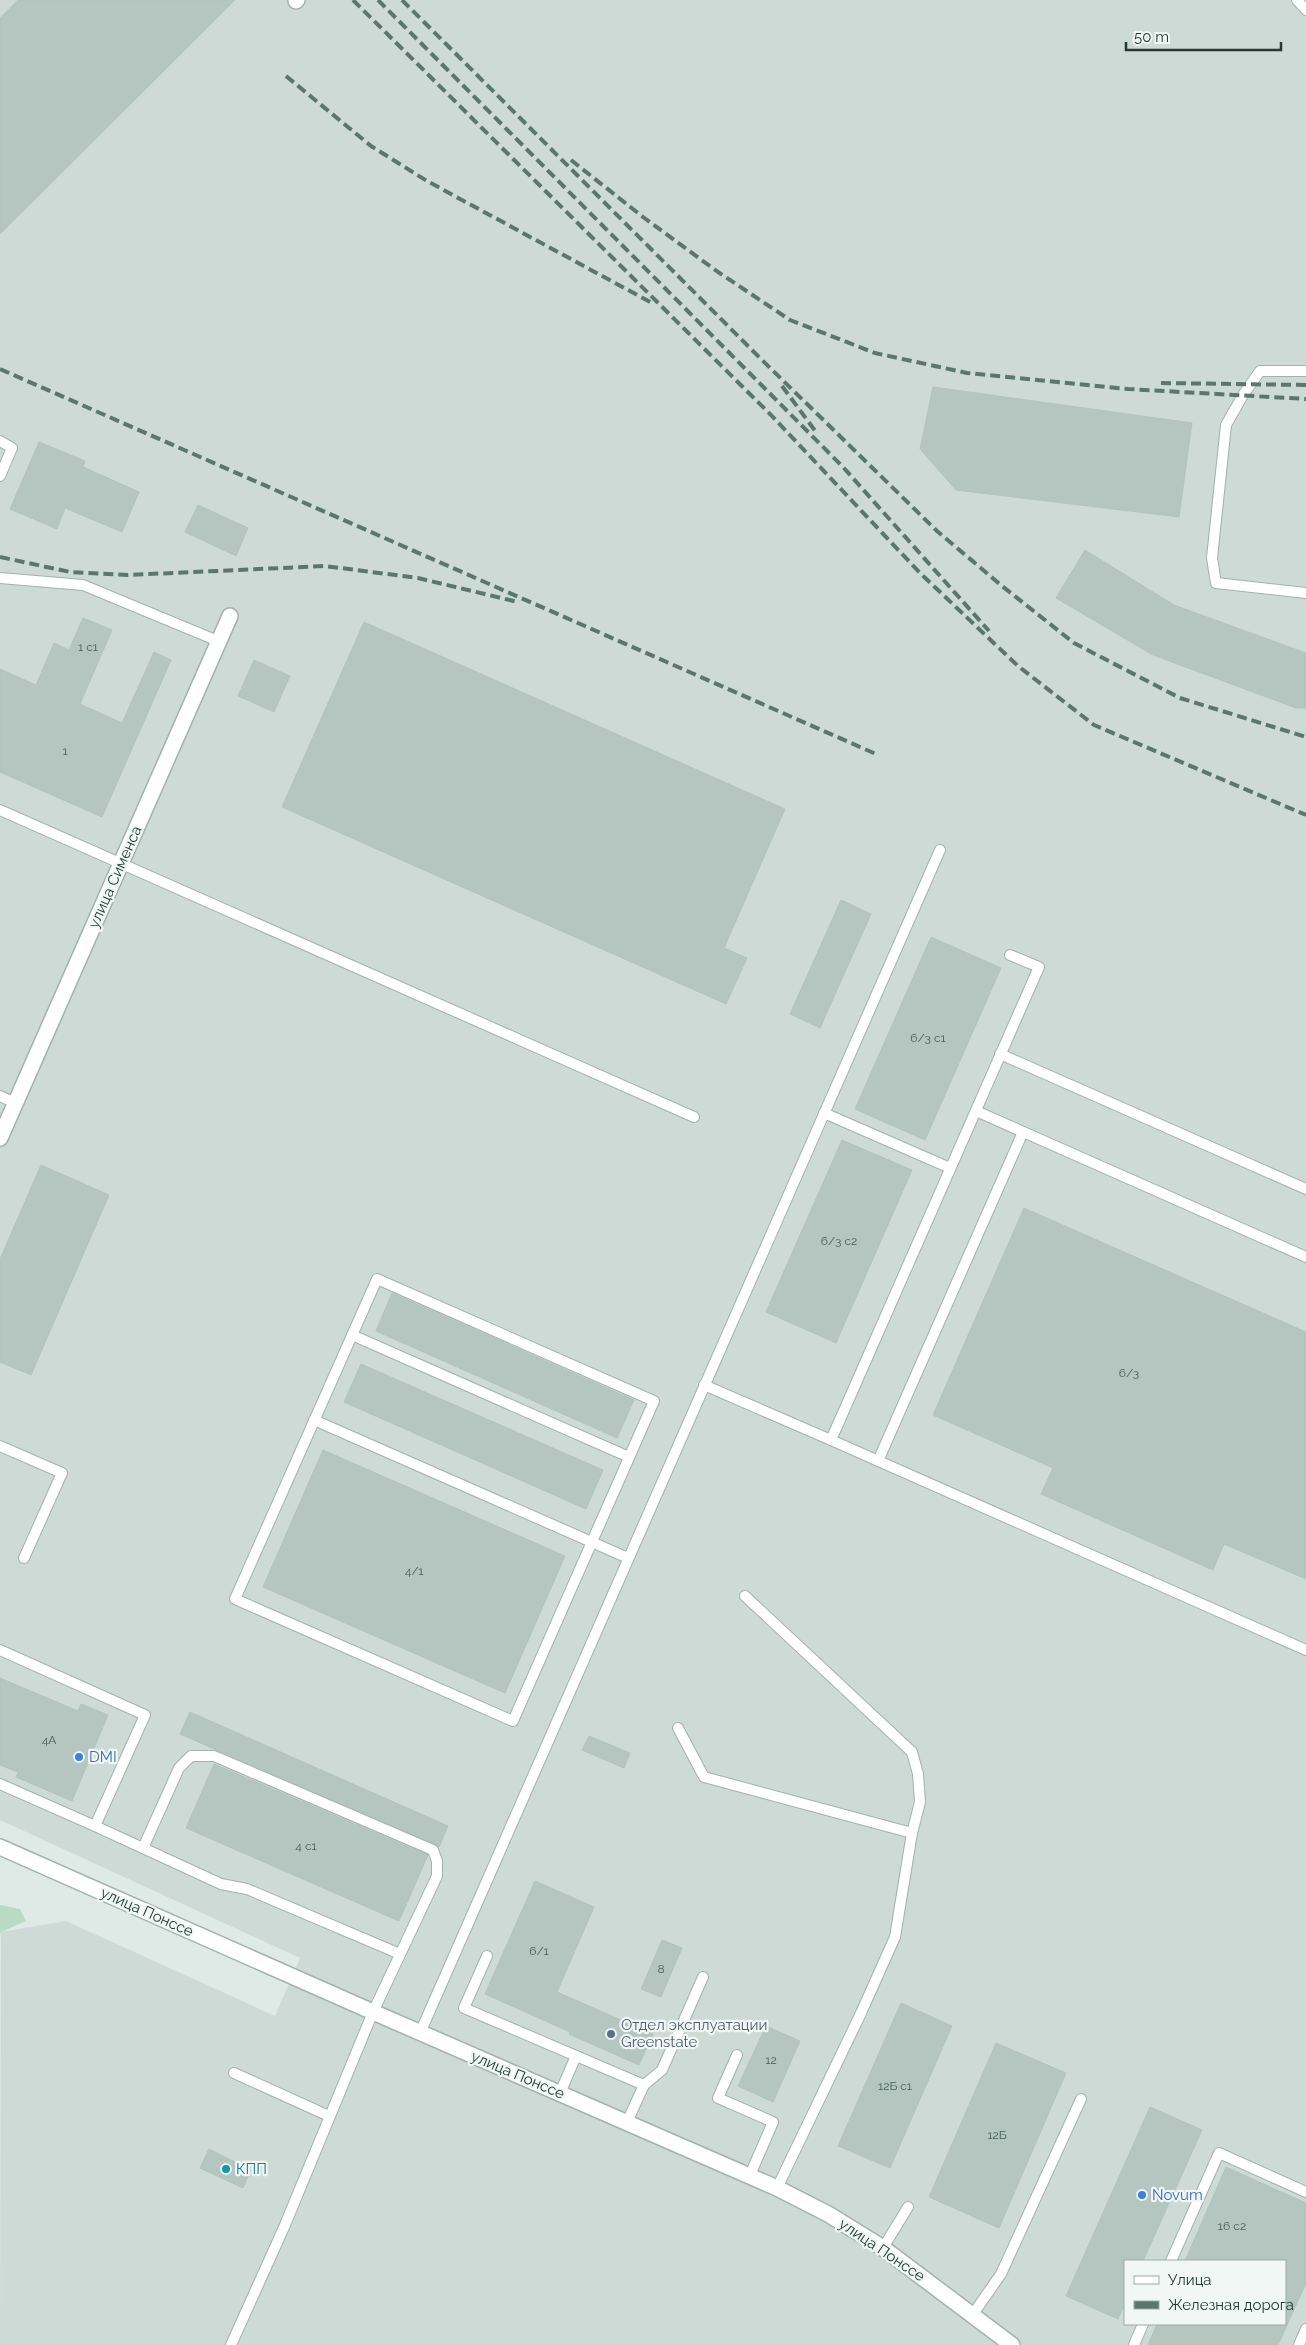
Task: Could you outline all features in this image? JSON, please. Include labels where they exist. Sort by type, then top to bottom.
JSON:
[{"type":"street","name":"улица Сименса","points":[[0,1138],[230,616]]},
{"type":"street","name":"улица Понссе","points":[[0,1847],[778,2188],[828,2214],[883,2248],[1012,2345]]},
{"type":"lane","points":[[1297,0],[1306,10]]},
{"type":"lane","points":[[1306,371],[1260,371],[1243,394],[1226,425],[1212,558],[1216,583],[1306,593]]},
{"type":"lane","points":[[0,441],[12,448],[0,476]]},
{"type":"lane","points":[[0,578],[83,585],[218,642]]},
{"type":"lane","points":[[0,810],[694,1117]]},
{"type":"lane","points":[[420,2032],[940,850]]},
{"type":"lane","points":[[831,1440],[1039,967],[1010,955]]},
{"type":"lane","points":[[1000,1054],[1306,1189]]},
{"type":"lane","points":[[0,1096],[15,1103]]},
{"type":"lane","points":[[976,1111],[1306,1257]]},
{"type":"lane","points":[[824,1113],[950,1168]]},
{"type":"lane","points":[[878,1461],[1023,1132]]},
{"type":"lane","points":[[377,1279],[654,1401],[513,1721],[236,1599],[314,1420],[377,1279]]},
{"type":"lane","points":[[352,1335],[629,1457]]},
{"type":"lane","points":[[704,1385],[1306,1650]]},
{"type":"lane","points":[[314,1420],[628,1558]]},
{"type":"lane","points":[[0,1446],[62,1473],[24,1558]]},
{"type":"lane","points":[[745,1596],[912,1752],[918,1774],[920,1802],[912,1833],[895,1937],[862,2013],[778,2188]]},
{"type":"lane","points":[[0,1650],[145,1714],[95,1826]]},
{"type":"lane","points":[[678,1728],[704,1777],[912,1833]]},
{"type":"lane","points":[[143,1848],[179,1768],[191,1756],[214,1756],[433,1850],[438,1861],[436,1876],[373,2012],[285,2225],[231,2345]]},
{"type":"lane","points":[[0,1784],[221,1884],[247,1889],[400,1954]]},
{"type":"lane","points":[[487,1956],[464,2008],[644,2085]]},
{"type":"lane","points":[[628,2122],[644,2085],[662,2070],[703,1977]]},
{"type":"lane","points":[[737,2055],[718,2098],[773,2122],[750,2175]]},
{"type":"lane","points":[[560,2094],[576,2056]]},
{"type":"lane","points":[[234,2073],[329,2116]]},
{"type":"lane","points":[[973,2314],[1002,2274],[1081,2099]]},
{"type":"lane","points":[[1171,2260],[1219,2153],[1306,2192]]},
{"type":"lane","points":[[883,2248],[908,2207]]},
{"type":"lane","points":[[1134,2345],[1143,2325]]},
{"type":"lane","points":[[1299,2345],[1306,2328]]},
{"type":"shaded area","points":[[0,0],[1306,0],[1306,2345],[0,2345],[1,1932],[66,1921],[275,2016],[300,1958],[0,1820]]},
{"type":"green space","points":[[0,1905],[20,1909],[26,1921],[1,1932],[0,1935]]},
{"type":"building","points":[[18,0],[235,0],[0,234],[0,18]]},
{"type":"building","points":[[933,387],[1192,423],[1179,517],[956,490],[920,449]]},
{"type":"building","points":[[39,442],[85,461],[83,467],[139,492],[122,532],[65,508],[57,529],[10,509]]},
{"type":"building","points":[[198,505],[248,528],[236,556],[185,532]]},
{"type":"building","points":[[1085,550],[1174,605],[1306,653],[1306,708],[1296,708],[1153,655],[1056,598]]},
{"type":"building","points":[[83,618],[112,630],[80,704],[122,723],[154,652],[171,660],[102,817],[0,772],[0,669],[36,685],[54,643],[69,650]]},
{"type":"building","points":[[364,622],[785,809],[724,948],[747,958],[726,1004],[282,807]]},
{"type":"building","points":[[254,660],[290,676],[274,712],[238,696]]},
{"type":"building","points":[[841,900],[871,914],[820,1028],[790,1014]]},
{"type":"building","points":[[931,937],[1001,968],[925,1140],[855,1109]]},
{"type":"building","points":[[842,1140],[912,1170],[836,1343],[766,1312]]},
{"type":"building","points":[[41,1165],[109,1195],[31,1375],[0,1362],[0,1259]]},
{"type":"building","points":[[1024,1208],[1306,1332],[1306,1579],[1224,1544],[1213,1570],[1041,1494],[1053,1468],[933,1415]]},
{"type":"building","points":[[392,1293],[634,1400],[617,1438],[376,1331]]},
{"type":"building","points":[[361,1364],[603,1470],[586,1509],[344,1402]]},
{"type":"building","points":[[323,1450],[565,1556],[505,1693],[263,1587]]},
{"type":"building","points":[[0,1678],[78,1711],[81,1704],[108,1715],[72,1801],[16,1777],[18,1772],[0,1765]]},
{"type":"building","points":[[190,1712],[448,1826],[439,1847],[180,1734]]},
{"type":"building","points":[[589,1736],[630,1753],[624,1768],[582,1750]]},
{"type":"building","points":[[214,1764],[428,1855],[399,1921],[186,1828]]},
{"type":"building","points":[[535,1881],[594,1907],[557,1992],[653,2034],[639,2065],[485,1994]]},
{"type":"building","points":[[662,1940],[682,1948],[661,1997],[641,1989]]},
{"type":"building","points":[[901,2003],[952,2026],[890,2168],[838,2146]]},
{"type":"building","points":[[766,2026],[800,2041],[773,2102],[738,2086]]},
{"type":"building","points":[[996,2043],[1066,2073],[999,2228],[929,2197]]},
{"type":"building","name":"Novum","points":[[1150,2107],[1202,2130],[1143,2260],[1124,2260],[1124,2306],[1118,2319],[1066,2296]]},
{"type":"building","name":"КПП","points":[[209,2149],[251,2170],[243,2188],[200,2168]]},
{"type":"building","points":[[1226,2167],[1306,2203],[1306,2283],[1278,2345],[1148,2345],[1157,2325],[1286,2325],[1286,2260],[1185,2260]]},
{"type":"railway","points":[[353,0],[771,415],[920,573],[1018,666],[1094,725],[1306,815]]},
{"type":"railway","points":[[378,0],[843,467],[989,631]]},
{"type":"railway","points":[[402,0],[762,360],[937,531],[1002,586],[1074,643],[1180,698],[1306,737]]},
{"type":"railway","points":[[286,76],[371,146],[427,181],[652,303]]},
{"type":"railway","points":[[571,160],[643,217],[718,272],[790,320],[875,353],[967,373],[1128,389],[1306,399]]},
{"type":"railway","points":[[0,369],[876,754]]},
{"type":"railway","points":[[1161,383],[1306,385]]},
{"type":"railway","points":[[782,386],[816,432]]},
{"type":"railway","points":[[0,557],[70,572],[128,575],[325,566],[418,578],[518,602]]},
{"type":"place","name":"DMI","points":[[79,1757]]},
{"type":"place","name":"Отдел эксплуатации Greenstate","points":[[611,2034]]},
{"type":"place","name":"КПП","points":[[226,2169]]},
{"type":"place","name":"Novum","points":[[1142,2195]]}]
